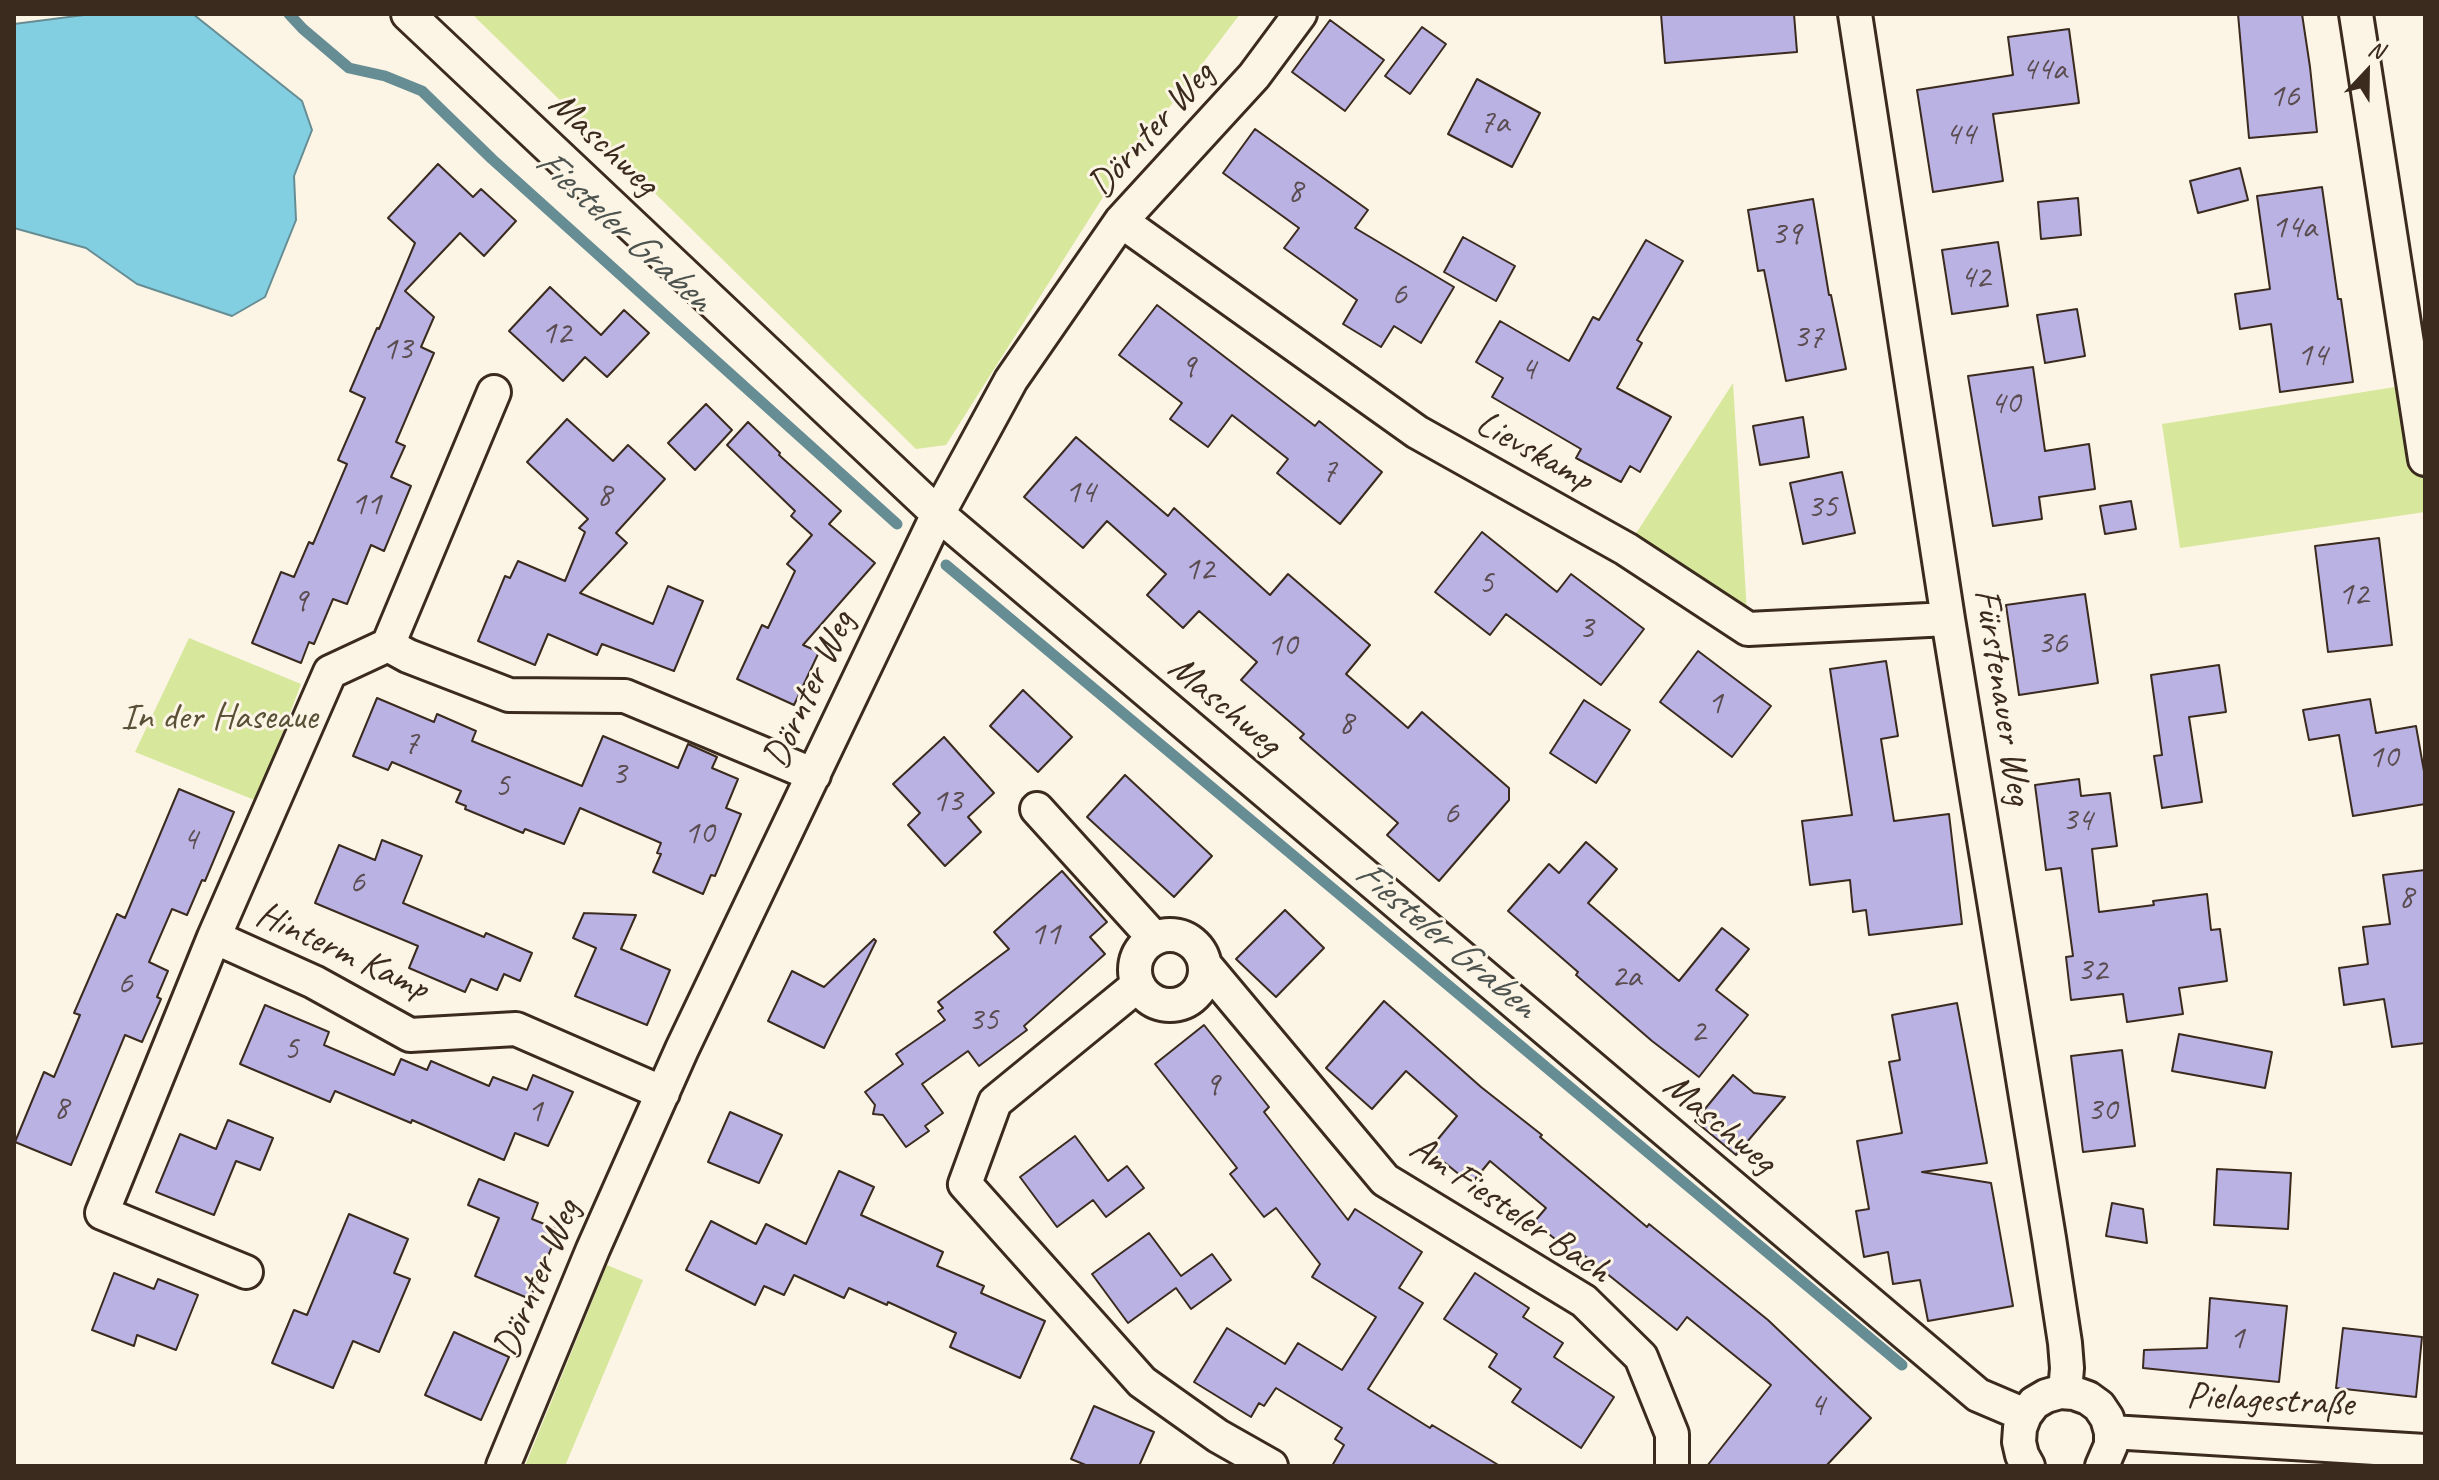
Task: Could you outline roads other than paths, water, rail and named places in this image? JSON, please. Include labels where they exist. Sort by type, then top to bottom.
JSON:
[{"type":"street","name":"Maschweg","points":[[408,14],[938,514],[1978,1395],[2025,1415]]},
{"type":"street","name":"Dörnter Weg","points":[[503,1466],[593,1249],[663,1093],[938,514],[1011,380],[1121,221],[1254,76],[1300,14]]},
{"type":"street","name":"Fürstenauer Weg","points":[[1855,14],[1948,619],[2058,1298],[2067,1368],[2065,1392]]},
{"type":"street","points":[[2356,14],[2425,459]]},
{"type":"street","name":"Lievskamp","points":[[1121,221],[1417,432],[1626,549],[1748,629],[1948,619]]},
{"type":"street","points":[[246,1272],[102,1213],[214,937],[330,672],[388,645],[494,392]]},
{"type":"street","points":[[388,645],[408,656],[509,695],[625,696],[814,775]]},
{"type":"street","points":[[1037,809],[1154,938]]},
{"type":"street","points":[[1167,935],[1180,936],[1192,942],[1205,965],[1205,977],[1191,998],[1169,1005],[1146,996],[1138,985],[1135,964],[1145,945],[1154,938],[1167,935]]},
{"type":"street","name":"Hinterm Kamp","points":[[214,937],[314,982],[410,1035],[516,1029],[663,1093]]},
{"type":"street","name":"Am Fiesteler Bach","points":[[1205,965],[1385,1180],[1584,1301],[1641,1357],[1672,1434],[1672,1466]]},
{"type":"street","points":[[1138,985],[995,1102],[965,1184],[1142,1382],[1218,1436],[1271,1466]]},
{"type":"street","points":[[2016,1462],[2020,1428],[2025,1415],[2034,1403],[2046,1396],[2065,1392],[2088,1398],[2099,1406],[2107,1418],[2111,1445],[2102,1466]]},
{"type":"street","name":"Pielagestraße","points":[[2111,1432],[2425,1451]]},
{"type":"water","points":[[92,14],[193,14],[302,101],[312,130],[294,176],[296,220],[265,297],[232,316],[137,284],[86,248],[14,228],[14,24]]},
{"type":"waterway","name":"Fiesteler Graben","points":[[289,14],[349,68],[385,76],[422,91],[492,159],[897,524]]},
{"type":"waterway","name":"Fiesteler Graben","points":[[946,565],[1902,1365]]},
{"type":"park label","name":"In der Haseaue","points":[[219,718]]}]
